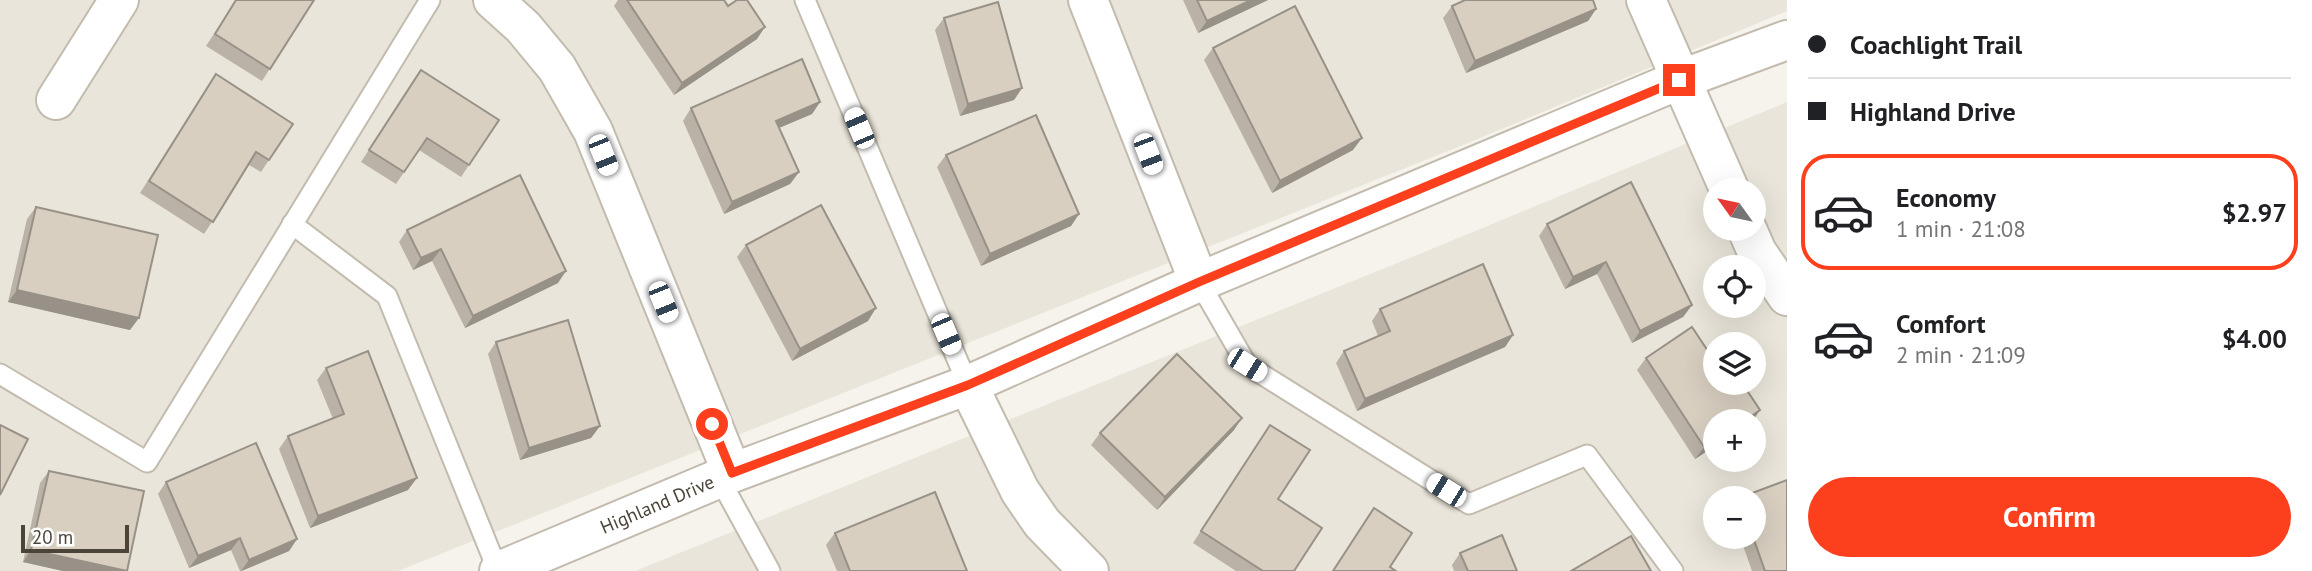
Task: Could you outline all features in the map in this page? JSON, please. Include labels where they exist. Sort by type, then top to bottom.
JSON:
[{"type":"street","points":[[56,100],[119,0]]},
{"type":"street","points":[[493,0],[523,27],[557,68],[593,131],[726,475]]},
{"type":"street","points":[[1088,0],[1199,282]]},
{"type":"street","points":[[1646,0],[1724,178]]},
{"type":"street","name":"Highland Drive","points":[[498,571],[726,475],[968,385],[1199,282],[1679,80],[1787,40]]},
{"type":"street","points":[[1753,242],[1787,296]]},
{"type":"street","points":[[968,385],[1020,491],[1042,523],[1089,571]]},
{"type":"lane","points":[[0,374],[147,462],[430,0]]},
{"type":"lane","points":[[805,0],[968,385]]},
{"type":"lane","points":[[292,224],[387,296],[498,571]]},
{"type":"lane","points":[[1199,282],[1247,365],[1469,504],[1587,455],[1673,571]]},
{"type":"lane","points":[[726,475],[770,571]]},
{"type":"shaded area","points":[[0,0],[1787,0],[1787,11],[1463,145],[398,571],[0,571]]},
{"type":"shaded area","points":[[1787,102],[1787,571],[635,571],[1422,253]]},
{"type":"building","points":[[236,0],[314,0],[270,69],[215,34]]},
{"type":"building","points":[[627,0],[724,0],[728,6],[737,0],[747,0],[765,27],[682,83]]},
{"type":"building","points":[[1197,0],[1251,0],[1207,21]]},
{"type":"building","points":[[1465,0],[1593,0],[1596,9],[1475,61],[1452,6]]},
{"type":"building","points":[[998,2],[1022,88],[968,104],[944,18]]},
{"type":"building","points":[[1295,6],[1362,138],[1280,181],[1213,48]]},
{"type":"building","points":[[802,59],[820,102],[776,121],[799,172],[732,202],[691,108]]},
{"type":"building","points":[[421,70],[499,120],[469,165],[427,138],[404,172],[369,150]]},
{"type":"building","points":[[216,74],[293,124],[269,160],[256,152],[213,222],[149,181]]},
{"type":"building","points":[[1036,115],[1079,214],[990,254],[946,155]]},
{"type":"building","points":[[520,175],[566,271],[473,316],[441,249],[421,258],[407,230]]},
{"type":"building","points":[[1631,182],[1692,305],[1640,331],[1606,262],[1573,277],[1547,224]]},
{"type":"building","points":[[821,205],[876,308],[800,349],[746,245]]},
{"type":"building","points":[[36,207],[158,235],[139,318],[17,290]]},
{"type":"building","points":[[1483,264],[1513,335],[1365,399],[1344,351],[1390,331],[1380,309]]},
{"type":"building","points":[[568,320],[600,426],[529,448],[496,342]]},
{"type":"building","points":[[1692,327],[1703,344],[1703,395],[1750,395],[1759,409],[1703,409],[1703,445],[1646,358]]},
{"type":"building","points":[[368,351],[417,478],[318,516],[288,436],[344,414],[326,368]]},
{"type":"building","points":[[1177,354],[1242,418],[1165,497],[1100,433]]},
{"type":"building","points":[[0,425],[28,439],[0,495]]},
{"type":"building","points":[[1270,425],[1310,450],[1278,499],[1322,528],[1294,571],[1263,571],[1201,531]]},
{"type":"building","points":[[256,443],[297,539],[249,560],[240,538],[198,556],[166,482]]},
{"type":"building","points":[[49,471],[144,491],[127,571],[31,550]]},
{"type":"building","points":[[1787,480],[1787,571],[1765,571],[1757,549],[1766,549],[1766,488]]},
{"type":"building","points":[[935,492],[967,571],[850,571],[835,533]]},
{"type":"building","points":[[1374,508],[1412,533],[1390,567],[1396,571],[1333,571]]},
{"type":"building","points":[[1502,535],[1517,571],[1468,571],[1460,553]]},
{"type":"building","points":[[1631,536],[1651,571],[1571,571]]},
{"type":"route","points":[[712,424],[732,473],[968,385],[1199,282],[1679,80]]}]
